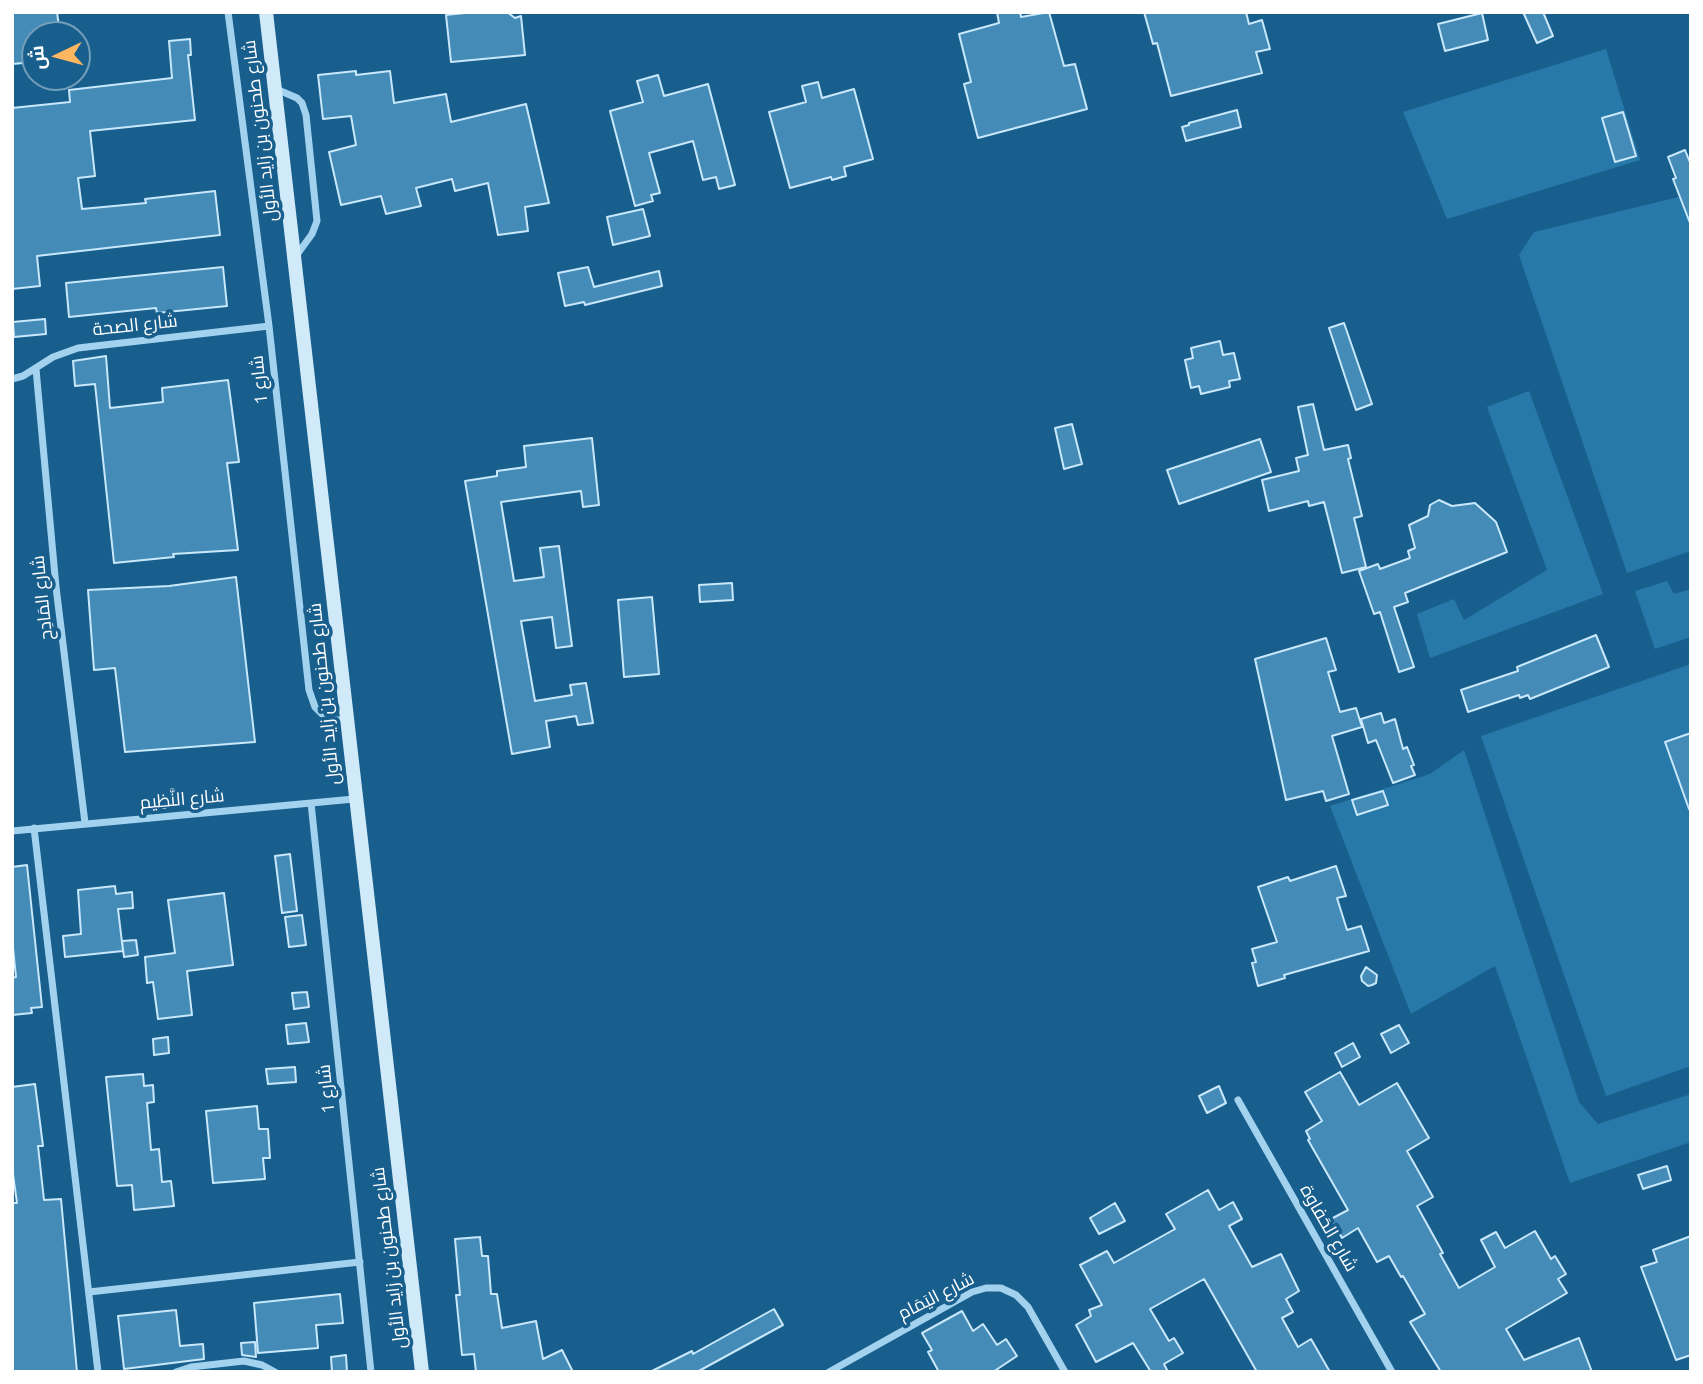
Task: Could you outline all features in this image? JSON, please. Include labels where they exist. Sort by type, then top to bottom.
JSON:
[{"type":"street","name":"شارع 1","points":[[228,12],[269,326],[309,690],[311,699],[321,714],[329,719],[348,720]]},
{"type":"street","name":"شارع طحنون بن زايد الأول","points":[[268,15],[348,720],[354,799],[422,1372]]},
{"type":"street","points":[[275,89],[297,98],[306,114],[317,221],[313,234],[294,258]]},
{"type":"street","name":"شارع الصحة","points":[[12,379],[36,369],[53,357],[78,348],[269,326]]},
{"type":"street","name":"شارع المَادِح","points":[[36,369],[56,587],[85,823]]},
{"type":"street","name":"شارع النَّظِيم","points":[[12,831],[354,799]]},
{"type":"street","name":"شارع 1","points":[[311,803],[371,1372]]},
{"type":"street","points":[[34,828],[98,1372]]},
{"type":"street","name":"شارع الحَفاوة","points":[[1238,1100],[1392,1372]]},
{"type":"street","points":[[89,1292],[360,1262]]},
{"type":"street","name":"شارع اليَمَام","points":[[829,1372],[972,1292],[986,1288],[1001,1289],[1016,1295],[1028,1307],[1065,1372]]},
{"type":"street","points":[[176,1372],[191,1367],[244,1361],[262,1365],[275,1372]]},
{"type":"shaded area","points":[[1606,49],[1640,160],[1447,219],[1403,112]]},
{"type":"shaded area","points":[[1691,194],[1691,551],[1627,573],[1519,255],[1534,232]]},
{"type":"shaded area","points":[[1529,391],[1603,594],[1430,658],[1417,614],[1454,599],[1464,620],[1547,570],[1487,407]]},
{"type":"shaded area","points":[[1667,581],[1674,594],[1691,589],[1691,637],[1655,649],[1635,591]]},
{"type":"shaded area","points":[[1691,664],[1691,1066],[1606,1096],[1481,736]]},
{"type":"shaded area","points":[[1464,750],[1579,1102],[1598,1124],[1691,1094],[1691,1142],[1570,1183],[1495,966],[1411,1014],[1330,806],[1430,774]]},
{"type":"building","points":[[12,12],[57,12],[58,21],[21,21],[21,63],[12,64]]},
{"type":"building","points":[[507,12],[515,18],[521,16],[525,55],[451,62],[446,15]]},
{"type":"building","points":[[997,12],[1020,12],[1021,17],[1049,12],[1064,66],[1075,64],[1087,109],[978,138],[964,84],[971,82],[959,34],[999,23]]},
{"type":"building","points":[[1144,12],[1246,12],[1249,24],[1262,20],[1270,49],[1256,52],[1262,73],[1171,96],[1157,43],[1153,44]]},
{"type":"building","points":[[1523,12],[1543,12],[1553,36],[1537,43]]},
{"type":"building","points":[[1482,13],[1488,40],[1445,51],[1438,24]]},
{"type":"building","points":[[190,39],[191,55],[188,55],[195,120],[90,131],[95,176],[78,178],[82,209],[146,203],[145,199],[215,191],[220,235],[37,256],[40,286],[12,289],[12,108],[70,102],[69,91],[91,91],[91,87],[172,78],[169,41]]},
{"type":"building","points":[[356,71],[356,75],[390,71],[394,103],[446,94],[451,122],[526,104],[549,203],[525,207],[528,231],[498,235],[488,183],[455,191],[452,179],[416,188],[421,206],[386,214],[381,196],[341,205],[329,152],[356,145],[351,116],[323,119],[318,75]]},
{"type":"building","points":[[658,75],[664,96],[708,84],[735,185],[719,189],[716,177],[703,180],[693,141],[649,153],[660,193],[651,195],[653,201],[635,206],[610,111],[643,102],[637,81]]},
{"type":"building","points":[[818,82],[822,98],[854,89],[873,159],[844,167],[846,176],[832,180],[831,177],[790,188],[769,112],[806,102],[802,86]]},
{"type":"building","points":[[1237,110],[1241,127],[1186,141],[1182,127]]},
{"type":"building","points":[[1623,112],[1636,156],[1615,162],[1602,118]]},
{"type":"building","points":[[1685,150],[1691,165],[1690,223],[1673,179],[1676,178],[1668,157]]},
{"type":"building","points":[[643,209],[650,236],[613,245],[607,217]]},
{"type":"building","points":[[223,267],[227,306],[157,313],[156,308],[69,317],[66,283]]},
{"type":"building","points":[[588,267],[594,287],[659,271],[662,286],[585,305],[584,302],[565,306],[558,273]]},
{"type":"building","points":[[45,319],[46,334],[14,337],[13,322]]},
{"type":"building","points":[[1344,323],[1372,404],[1356,410],[1329,328]]},
{"type":"building","points":[[1220,341],[1223,355],[1234,353],[1240,379],[1229,381],[1230,387],[1201,394],[1199,386],[1191,388],[1185,360],[1193,358],[1191,348]]},
{"type":"building","points":[[106,356],[110,408],[163,402],[162,388],[228,380],[239,462],[227,463],[238,550],[173,554],[174,557],[114,563],[95,384],[75,386],[73,361]]},
{"type":"building","points":[[1313,404],[1324,450],[1348,445],[1351,458],[1348,459],[1362,516],[1354,518],[1366,567],[1342,573],[1324,502],[1309,506],[1308,501],[1269,511],[1262,480],[1299,471],[1296,458],[1308,455],[1298,407]]},
{"type":"building","points":[[1072,424],[1082,464],[1064,469],[1055,428]]},
{"type":"building","points":[[592,438],[599,505],[583,507],[581,491],[501,502],[514,581],[544,577],[540,548],[559,546],[572,646],[556,648],[552,617],[521,621],[535,701],[572,695],[570,685],[586,683],[593,723],[578,725],[576,716],[546,721],[550,747],[512,754],[465,481],[497,476],[497,471],[526,467],[524,446]]},
{"type":"building","points":[[1260,439],[1271,472],[1179,504],[1167,470]]},
{"type":"building","points":[[1439,500],[1452,506],[1475,503],[1496,522],[1507,552],[1405,593],[1408,602],[1394,607],[1414,667],[1399,672],[1380,612],[1374,614],[1359,571],[1378,564],[1380,569],[1410,558],[1408,551],[1415,548],[1409,525],[1428,516],[1430,505]]},
{"type":"building","points":[[236,577],[255,742],[125,752],[115,668],[94,670],[88,590],[169,586]]},
{"type":"building","points":[[732,583],[733,600],[700,602],[699,585]]},
{"type":"building","points":[[652,597],[659,674],[624,677],[618,600]]},
{"type":"building","points":[[1596,635],[1609,667],[1530,699],[1528,695],[1520,698],[1519,695],[1468,712],[1461,690],[1518,671],[1517,667]]},
{"type":"building","points":[[1326,638],[1336,670],[1328,672],[1340,712],[1356,708],[1362,727],[1332,736],[1349,794],[1326,801],[1323,791],[1286,800],[1255,659]]},
{"type":"building","points":[[1381,713],[1384,723],[1395,719],[1403,749],[1407,747],[1414,765],[1411,766],[1415,775],[1393,783],[1376,740],[1368,743],[1361,719]]},
{"type":"building","points":[[1691,733],[1691,808],[1689,809],[1665,742]]},
{"type":"building","points":[[1383,791],[1388,805],[1357,815],[1352,800]]},
{"type":"building","points":[[290,854],[297,911],[282,913],[275,856]]},
{"type":"building","points":[[27,865],[42,1007],[31,1008],[32,1013],[12,1015],[12,978],[16,977],[12,938],[12,867]]},
{"type":"building","points":[[1336,866],[1346,896],[1337,898],[1347,930],[1361,926],[1369,951],[1284,975],[1285,978],[1258,986],[1252,963],[1256,962],[1252,949],[1277,942],[1258,887],[1288,877],[1290,881]]},
{"type":"building","points":[[115,886],[116,894],[132,892],[133,908],[118,909],[123,951],[65,957],[63,936],[81,934],[78,890]]},
{"type":"building","points":[[224,893],[233,965],[187,971],[192,1015],[158,1019],[153,982],[147,983],[145,957],[175,953],[168,900]]},
{"type":"building","points":[[302,915],[306,945],[289,947],[285,917]]},
{"type":"building","points":[[136,940],[138,955],[124,957],[122,941]]},
{"type":"building","points":[[1366,967],[1377,975],[1376,983],[1368,986],[1361,976]]},
{"type":"building","points":[[307,992],[309,1007],[294,1009],[292,993]]},
{"type":"building","points":[[306,1023],[309,1042],[288,1044],[286,1025]]},
{"type":"building","points":[[1399,1025],[1409,1043],[1391,1053],[1381,1034]]},
{"type":"building","points":[[168,1037],[169,1053],[154,1055],[153,1039]]},
{"type":"building","points":[[1353,1043],[1360,1057],[1342,1067],[1335,1053]]},
{"type":"building","points":[[295,1067],[296,1082],[268,1084],[266,1069]]},
{"type":"building","points":[[1340,1072],[1359,1105],[1397,1083],[1429,1138],[1407,1151],[1433,1197],[1417,1206],[1459,1288],[1495,1267],[1481,1240],[1496,1232],[1505,1248],[1535,1231],[1551,1259],[1555,1256],[1566,1274],[1558,1279],[1567,1293],[1506,1329],[1524,1360],[1579,1338],[1592,1372],[1441,1372],[1410,1322],[1425,1314],[1389,1256],[1377,1262],[1358,1228],[1342,1238],[1331,1219],[1348,1210],[1308,1140],[1310,1139],[1306,1131],[1322,1121],[1305,1092]]},
{"type":"building","points":[[143,1074],[144,1086],[153,1085],[154,1102],[147,1103],[151,1150],[159,1149],[162,1182],[171,1181],[174,1206],[134,1210],[132,1185],[117,1186],[106,1077]]},
{"type":"building","points":[[35,1084],[43,1146],[38,1146],[44,1200],[61,1199],[77,1372],[12,1372],[12,1203],[17,1203],[12,1167],[12,1087]]},
{"type":"building","points":[[1219,1086],[1226,1103],[1207,1113],[1199,1096]]},
{"type":"building","points":[[257,1106],[259,1129],[268,1129],[270,1158],[263,1158],[265,1179],[213,1183],[206,1111]]},
{"type":"building","points":[[1667,1166],[1671,1180],[1643,1189],[1638,1175]]},
{"type":"building","points":[[1208,1190],[1219,1210],[1233,1202],[1242,1219],[1229,1226],[1252,1267],[1281,1254],[1299,1291],[1286,1299],[1293,1312],[1282,1318],[1298,1347],[1311,1339],[1330,1372],[1257,1372],[1204,1279],[1150,1309],[1169,1341],[1174,1338],[1183,1353],[1164,1364],[1168,1372],[1151,1372],[1133,1343],[1096,1362],[1076,1325],[1091,1316],[1089,1310],[1102,1305],[1080,1265],[1107,1251],[1114,1263],[1175,1229],[1166,1214]]},
{"type":"building","points":[[1115,1203],[1125,1221],[1099,1234],[1090,1218]]},
{"type":"building","points":[[1691,1236],[1691,1355],[1676,1360],[1641,1267],[1657,1262],[1653,1250]]},
{"type":"building","points":[[480,1237],[482,1256],[488,1256],[491,1294],[497,1294],[502,1328],[536,1321],[543,1359],[562,1350],[573,1372],[476,1372],[474,1354],[462,1355],[456,1295],[460,1295],[455,1239]]},
{"type":"building","points":[[340,1294],[343,1323],[316,1325],[318,1348],[258,1353],[254,1303]]},
{"type":"building","points":[[774,1309],[783,1325],[697,1372],[650,1372],[692,1351],[693,1354]]},
{"type":"building","points":[[176,1310],[180,1346],[203,1344],[204,1359],[124,1369],[118,1316]]},
{"type":"building","points":[[962,1311],[973,1331],[983,1324],[997,1345],[1006,1339],[1017,1356],[993,1372],[939,1372],[928,1352],[932,1350],[922,1333]]},
{"type":"building","points":[[255,1342],[256,1357],[242,1355],[241,1343]]},
{"type":"building","points":[[346,1355],[347,1372],[332,1372],[331,1357]]}]
